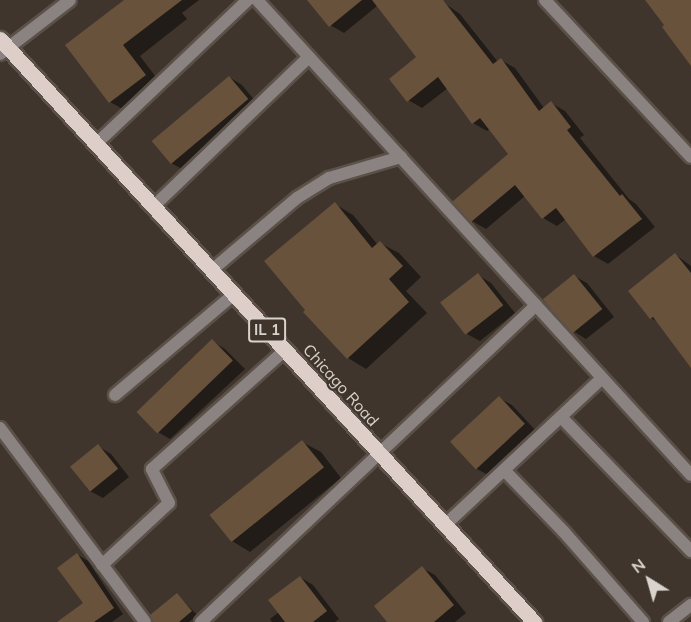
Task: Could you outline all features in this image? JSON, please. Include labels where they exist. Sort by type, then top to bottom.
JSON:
[{"type":"main road","name":"Chicago Road","points":[[3,47],[96,144],[534,622]]},
{"type":"street","points":[[3,47],[70,0]]},
{"type":"street","points":[[96,144],[248,0]]},
{"type":"street","points":[[257,0],[691,475]]},
{"type":"street","points":[[545,0],[691,157]]},
{"type":"street","points":[[153,206],[309,57]]},
{"type":"street","points":[[212,270],[297,198],[329,178],[401,157]]},
{"type":"street","points":[[115,395],[234,294]]},
{"type":"street","points":[[201,622],[536,305]]},
{"type":"street","points":[[102,565],[169,503],[152,469],[285,350]]},
{"type":"street","points":[[445,525],[602,378]]},
{"type":"street","points":[[561,417],[691,551]]},
{"type":"street","points":[[0,428],[145,622]]},
{"type":"street","points":[[504,470],[564,532],[643,622]]},
{"type":"street","points":[[669,622],[691,605]]},
{"type":"building","points":[[124,0],[182,0],[123,45],[146,75],[109,103],[65,45]]},
{"type":"building","points":[[307,0],[362,0],[329,27]]},
{"type":"building","points":[[372,0],[443,0],[493,64],[501,58],[539,111],[551,101],[571,127],[567,130],[620,196],[622,194],[642,219],[593,257],[556,208],[542,219],[515,185],[471,222],[452,202],[508,154],[480,118],[472,124],[438,77],[407,102],[389,79],[416,57]]},
{"type":"building","points":[[645,0],[691,0],[691,66],[662,27],[664,25]]},
{"type":"building","points":[[229,76],[248,99],[171,164],[152,141]]},
{"type":"building","points":[[335,202],[372,248],[380,241],[403,266],[389,279],[409,302],[347,359],[303,312],[305,310],[264,261]]},
{"type":"building","points":[[675,253],[691,273],[691,368],[653,317],[650,319],[628,291]]},
{"type":"building","points":[[478,273],[503,305],[465,335],[440,303]]},
{"type":"building","points":[[574,274],[602,309],[571,334],[543,299]]},
{"type":"building","points":[[212,339],[233,361],[157,434],[136,412]]},
{"type":"building","points":[[499,396],[525,424],[476,469],[450,442]]},
{"type":"building","points":[[302,440],[324,467],[232,542],[210,515]]},
{"type":"building","points":[[98,444],[118,469],[90,492],[70,467]]},
{"type":"building","points":[[77,553],[114,608],[94,622],[57,622],[83,603],[57,568]]},
{"type":"building","points":[[422,566],[454,605],[434,622],[387,622],[374,606]]},
{"type":"building","points":[[300,576],[327,611],[313,622],[285,622],[268,600]]},
{"type":"building","points":[[177,593],[192,611],[179,622],[153,622],[150,615]]}]
